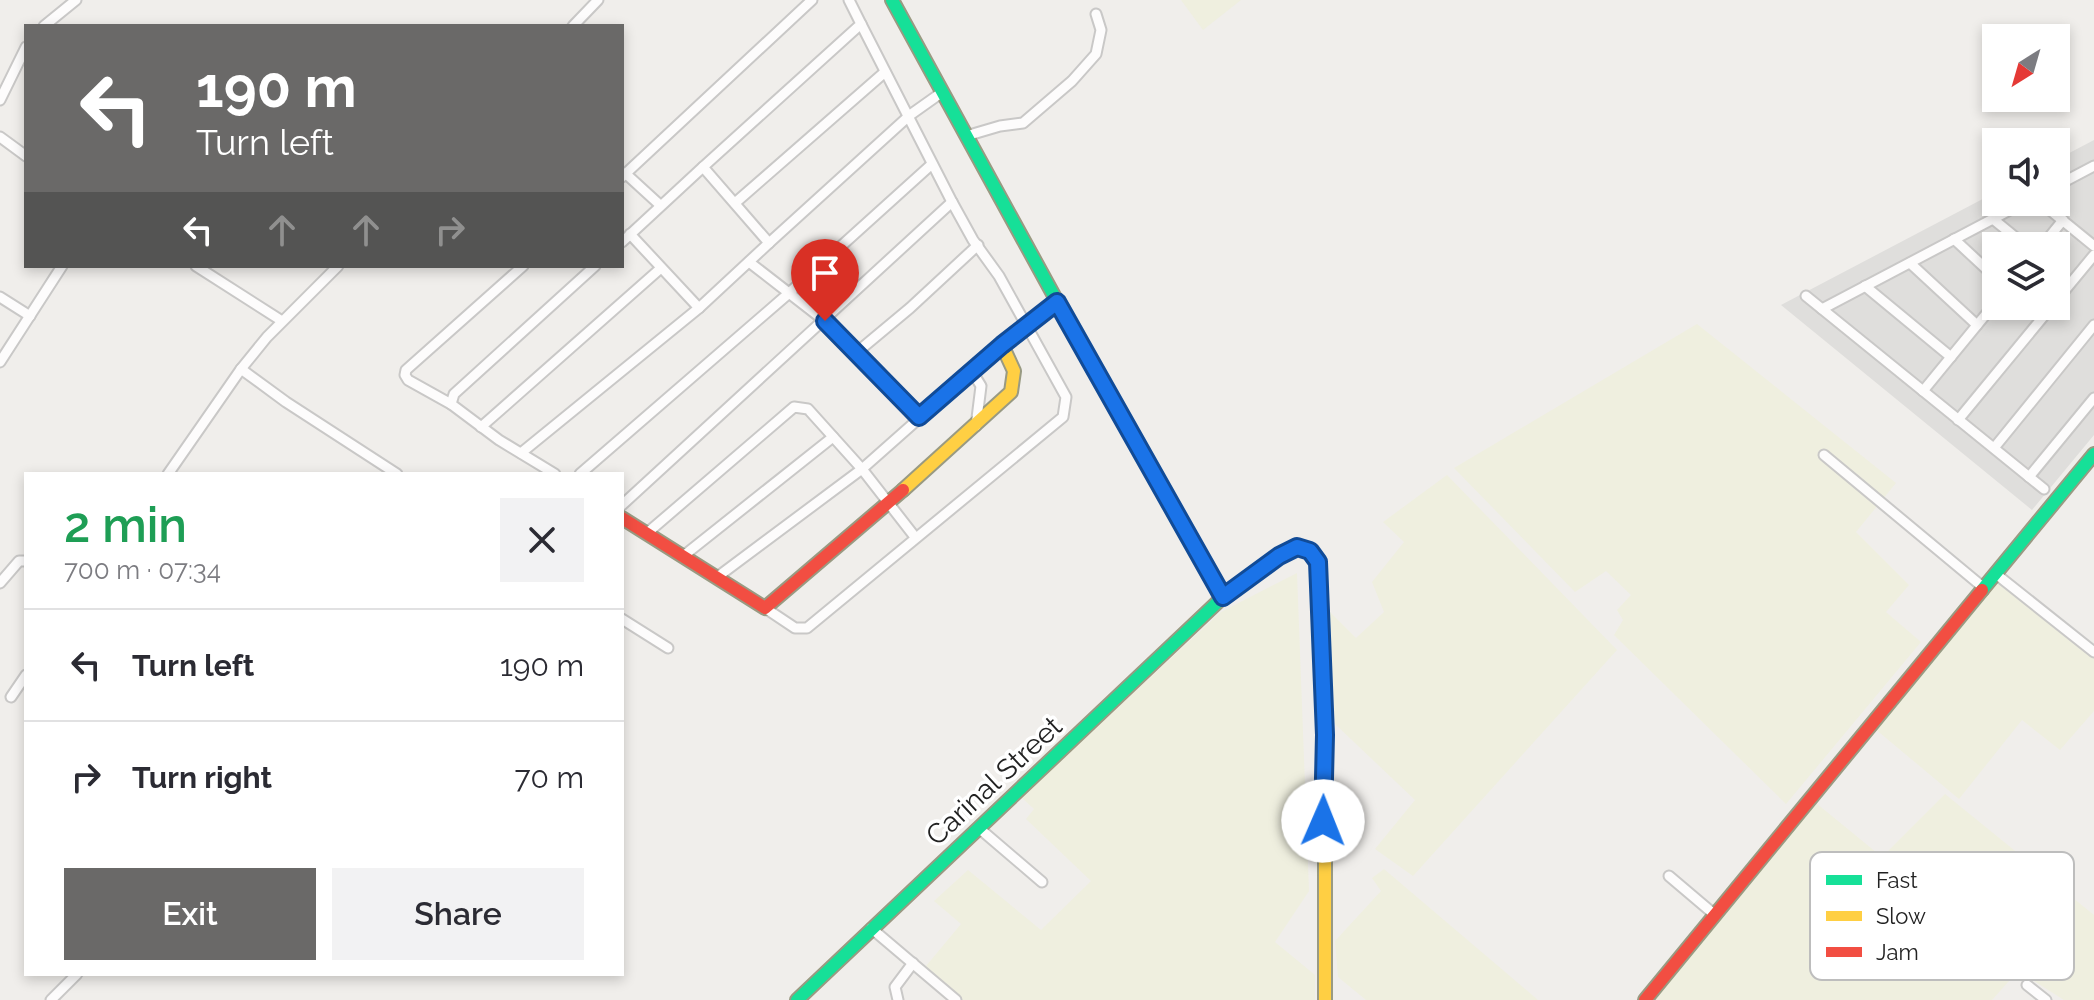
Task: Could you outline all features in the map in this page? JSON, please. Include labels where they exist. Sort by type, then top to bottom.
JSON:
[{"type":"street","points":[[46,24],[76,0]]},
{"type":"street","points":[[575,24],[598,0]]},
{"type":"street","points":[[660,205],[624,175],[812,0]]},
{"type":"street","points":[[624,519],[795,628],[807,628],[1063,417],[1066,397],[991,263],[952,202],[849,0]]},
{"type":"street","points":[[892,0],[1223,597]]},
{"type":"street","points":[[966,136],[1023,123],[1072,81],[1096,54],[1101,30],[1096,14]]},
{"type":"street","points":[[624,240],[861,24]]},
{"type":"street","points":[[0,100],[24,51]]},
{"type":"street","points":[[735,203],[885,72]]},
{"type":"street","points":[[521,453],[699,308],[910,115],[941,93]]},
{"type":"street","points":[[0,137],[24,155]]},
{"type":"street","points":[[582,472],[932,164]]},
{"type":"street","points":[[2070,179],[2094,166]]},
{"type":"street","points":[[703,167],[769,243]]},
{"type":"street","points":[[624,503],[952,202]]},
{"type":"street","points":[[1822,309],[1999,216]]},
{"type":"street","points":[[2058,216],[2094,246]]},
{"type":"street","points":[[1993,219],[2009,232]]},
{"type":"street","points":[[2053,232],[2063,220]]},
{"type":"street","points":[[630,234],[699,308]]},
{"type":"street","points":[[1954,239],[1982,265]]},
{"type":"street","points":[[856,353],[978,245]]},
{"type":"street","points":[[2070,284],[2094,255]]},
{"type":"street","points":[[749,262],[825,321],[919,417]]},
{"type":"street","points":[[1910,263],[1977,325]]},
{"type":"street","points":[[0,362],[61,268]]},
{"type":"street","points":[[199,268],[282,321]]},
{"type":"street","points":[[169,472],[241,369],[282,321],[336,268]]},
{"type":"street","points":[[521,268],[406,370],[408,380],[451,404],[552,472]]},
{"type":"street","points":[[451,404],[454,394],[593,268]]},
{"type":"street","points":[[481,427],[661,268]]},
{"type":"street","points":[[1865,286],[1951,357]]},
{"type":"street","points":[[1806,296],[2044,489]]},
{"type":"street","points":[[0,297],[30,316]]},
{"type":"street","points":[[716,578],[862,469],[1002,345],[1057,302]]},
{"type":"street","points":[[1923,391],[1982,319]]},
{"type":"street","points":[[1958,420],[2040,320]]},
{"type":"street","points":[[1994,448],[2094,325]]},
{"type":"street","points":[[765,608],[888,504],[1011,392],[1014,385],[1012,363],[1002,345]]},
{"type":"street","points":[[241,369],[394,472]]},
{"type":"street","points":[[973,373],[981,386],[976,426]]},
{"type":"street","points":[[2029,477],[2094,398]]},
{"type":"street","points":[[646,534],[794,407],[808,409],[862,469],[915,537]]},
{"type":"street","points":[[682,557],[833,437]]},
{"type":"street","points":[[1645,1000],[2094,454]]},
{"type":"street","points":[[1824,455],[1984,588]]},
{"type":"street","name":"Carinal Street","points":[[797,1000],[1223,597],[1279,556],[1297,547],[1310,551],[1318,562],[1325,735],[1325,1000]]},
{"type":"street","points":[[0,583],[19,561],[24,561]]},
{"type":"street","points":[[1996,574],[2094,652]]},
{"type":"street","points":[[624,620],[668,648]]},
{"type":"street","points":[[11,697],[24,678]]},
{"type":"street","points":[[980,829],[1042,882]]},
{"type":"street","points":[[1669,876],[1715,915]]},
{"type":"street","points":[[871,928],[956,1000]]},
{"type":"street","points":[[898,1000],[895,987],[913,963]]},
{"type":"street","points":[[51,1000],[75,976]]},
{"type":"street","points":[[2027,985],[2046,1000]]},
{"type":"shaded area","points":[[2094,140],[2094,435],[2032,510],[1781,305],[1982,199],[1982,216],[2070,216],[2070,153]]},
{"type":"green space","points":[[1181,0],[1241,0],[1203,30]]},
{"type":"green space","points":[[1697,324],[1896,483],[1856,532],[1909,585],[1886,612],[1921,642],[1786,804],[1614,635],[1623,620],[1617,610],[1631,595],[1606,571],[1575,592],[1454,468]]},
{"type":"green space","points":[[1447,475],[1617,650],[1413,876],[1375,849],[1415,800],[1335,724],[1329,611],[1356,638],[1384,612],[1372,582],[1404,542],[1383,522]]},
{"type":"green space","points":[[1297,573],[1309,891],[1275,942],[1315,975],[1315,1000],[963,1000],[926,966],[961,924],[934,901],[968,870],[1041,930],[1091,881],[1026,819],[1034,809],[1021,797],[1221,612]]},
{"type":"green space","points":[[1999,579],[2094,656],[2094,711],[2060,750],[2022,720],[1959,799],[1874,728]]},
{"type":"green space","points":[[1945,794],[2016,852],[1887,852]]},
{"type":"green space","points":[[1816,803],[1876,852],[1810,852],[1810,980],[2010,980],[1992,1000],[1654,1000]]},
{"type":"green space","points":[[1384,869],[1538,1000],[1366,1000],[1338,977],[1335,941],[1381,891],[1372,878]]},
{"type":"green space","points":[[2074,899],[2094,915],[2094,1000],[2064,1000],[2032,980],[2074,980]]},
{"type":"traffic: fast","points":[[892,0],[1223,597],[1236,587]]},
{"type":"traffic: fast","points":[[1982,590],[2094,454]]},
{"type":"traffic: fast","points":[[797,1000],[1223,597]]},
{"type":"traffic: slow","points":[[903,490],[1011,392],[1014,371],[1002,345]]},
{"type":"traffic: slow","points":[[1325,814],[1325,1000]]},
{"type":"traffic: jam","points":[[624,519],[765,608],[903,490]]},
{"type":"traffic: jam","points":[[1236,587],[1297,547],[1310,551],[1318,562],[1325,814]]},
{"type":"traffic: jam","points":[[1645,1000],[1982,590]]},
{"type":"route","points":[[825,321],[919,417],[1057,302],[1223,597],[1279,556],[1297,547],[1310,551],[1318,562],[1325,735],[1323,821]]}]
